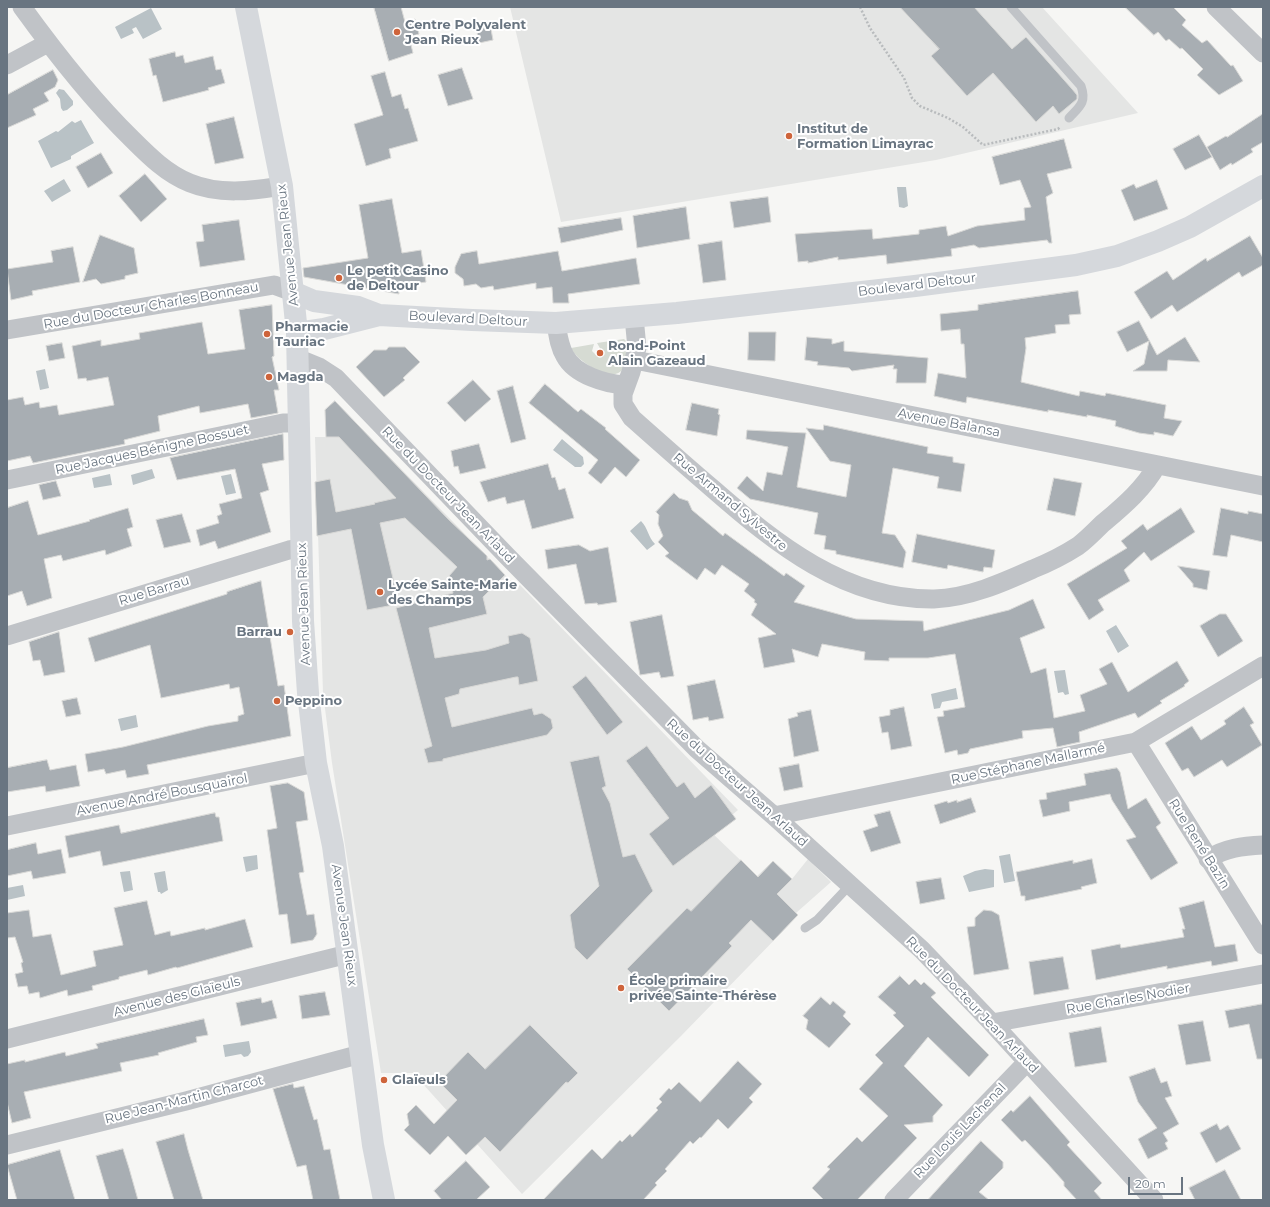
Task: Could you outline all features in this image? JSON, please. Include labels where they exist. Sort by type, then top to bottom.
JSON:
[{"type":"main road","name":"Avenue Jean Rieux","points":[[246,7],[282,186],[294,292],[304,650],[316,763],[333,846],[341,918],[348,954],[373,1145],[384,1200]]},
{"type":"main road","name":"Boulevard Deltour","points":[[296,333],[324,329],[379,315],[556,323],[634,317],[915,286],[1076,265],[1117,256],[1158,241],[1190,227],[1263,186]]},
{"type":"main road","name":"Boulevard Deltour","points":[[294,292],[314,301],[358,307],[379,315]]},
{"type":"street","points":[[22,7],[72,74],[113,121],[146,152],[177,177],[207,188],[238,192],[282,186]]},
{"type":"street","points":[[1216,7],[1263,53]]},
{"type":"street","points":[[7,65],[48,43]]},
{"type":"street","name":"Rue du Docteur Charles Bonneau","points":[[7,330],[274,285],[294,292]]},
{"type":"street","points":[[556,323],[559,345],[566,358],[597,380],[625,386],[635,360],[637,348],[634,317]]},
{"type":"street","name":"Rue du Docteur Jean Arlaud","points":[[297,358],[320,367],[336,378],[691,744],[774,816],[922,950],[992,1023],[1154,1200]]},
{"type":"street","name":"Avenue Balansa","points":[[635,360],[1263,486]]},
{"type":"street","name":"Rue Armand Sylvestre","points":[[625,386],[624,404],[632,418],[748,519],[788,550],[833,577],[870,591],[901,598],[935,599],[964,594],[995,586],[1042,566],[1078,545],[1110,518],[1137,493],[1151,476],[1157,465]]},
{"type":"street","name":"Rue Jacques Bénigne Bossuet","points":[[7,480],[283,423],[298,423]]},
{"type":"street","name":"Rue Barrau","points":[[7,636],[289,550],[302,548]]},
{"type":"street","name":"Rue Stéphane Mallarmé","points":[[774,816],[1136,742],[1263,666]]},
{"type":"street","name":"Rue René Bazin","points":[[1136,742],[1263,945]]},
{"type":"street","name":"Avenue André Bousquairol","points":[[7,826],[316,763]]},
{"type":"street","points":[[1208,859],[1217,853],[1239,847],[1263,845]]},
{"type":"street","name":"Avenue des Glaïeuls","points":[[7,1040],[348,954]]},
{"type":"street","name":"Rue Charles Nodier","points":[[992,1023],[1263,974]]},
{"type":"street","name":"Rue Jean-Martin Charcot","points":[[7,1145],[186,1101],[361,1054]]},
{"type":"street","name":"Rue Louis Lachenal","points":[[894,1200],[1027,1062]]},
{"type":"lane","points":[[1011,7],[1081,86],[1084,95],[1082,103],[1069,118]]},
{"type":"lane","points":[[805,928],[817,920],[850,885]]},
{"type":"path","points":[[860,7],[870,28],[904,78],[912,98],[920,106],[948,118],[963,127],[983,145],[1058,129],[1069,118]]},
{"type":"shaded area","name":"Institut de Formation Limayrac","points":[[510,7],[1042,7],[1138,113],[936,160],[561,222]]},
{"type":"shaded area","points":[[151,8],[162,29],[143,39],[136,27],[132,29],[134,33],[121,39],[115,27]]},
{"type":"shaded area","points":[[59,89],[64,90],[73,101],[73,105],[67,110],[63,111],[61,108],[60,99],[56,93]]},
{"type":"shaded area","points":[[81,120],[94,143],[71,156],[71,159],[51,168],[38,141],[56,131],[58,132],[72,121],[75,123]]},
{"type":"shaded area","points":[[64,179],[71,191],[52,202],[44,191]]},
{"type":"shaded area","points":[[897,187],[906,187],[908,206],[904,208],[899,207]]},
{"type":"shaded area","points":[[624,339],[626,341],[626,363],[623,369],[618,373],[603,373],[595,369],[580,359],[571,348],[594,344],[592,351],[596,355],[599,354],[601,350],[597,343]]},
{"type":"shaded area","points":[[45,369],[49,388],[40,390],[36,371]]},
{"type":"shaded area","points":[[354,421],[517,587],[520,585],[738,810],[711,832],[757,876],[773,861],[792,879],[808,859],[831,882],[781,928],[783,931],[681,1036],[522,1194],[413,1073],[381,1073],[332,763],[323,693],[315,437],[326,437]]},
{"type":"shaded area","points":[[562,439],[583,457],[584,464],[581,467],[575,467],[553,450]]},
{"type":"shaded area","points":[[152,469],[155,478],[133,485],[131,475]]},
{"type":"shaded area","points":[[110,474],[112,485],[94,488],[92,478]]},
{"type":"shaded area","points":[[231,474],[236,493],[226,495],[221,476]]},
{"type":"shaded area","points":[[641,521],[655,544],[647,550],[630,531]]},
{"type":"shaded area","points":[[1116,625],[1129,646],[1118,653],[1106,631]]},
{"type":"shaded area","points":[[1065,670],[1069,694],[1065,695],[1063,692],[1058,693],[1054,671]]},
{"type":"shaded area","points":[[956,688],[958,699],[942,702],[940,708],[934,709],[931,694]]},
{"type":"shaded area","points":[[136,715],[138,727],[121,731],[118,719]]},
{"type":"shaded area","points":[[1010,854],[1015,881],[1004,883],[999,856]]},
{"type":"shaded area","points":[[257,855],[258,869],[246,872],[243,857]]},
{"type":"shaded area","points":[[985,869],[994,870],[994,887],[969,892],[963,876]]},
{"type":"shaded area","points":[[130,871],[133,890],[124,892],[120,872]]},
{"type":"shaded area","points":[[165,871],[168,890],[161,894],[158,892],[154,873]]},
{"type":"shaded area","points":[[23,885],[25,896],[7,900],[7,888]]},
{"type":"shaded area","points":[[249,1041],[251,1052],[248,1056],[244,1057],[241,1054],[225,1057],[223,1045]]},
{"type":"building","points":[[374,7],[401,7],[405,22],[415,19],[419,34],[409,37],[413,53],[389,61]]},
{"type":"building","points":[[900,7],[974,7],[1012,49],[1026,37],[1077,95],[1077,99],[1059,114],[1053,106],[1036,122],[993,73],[967,96],[931,56],[939,49]]},
{"type":"building","points":[[1125,7],[1173,7],[1186,20],[1182,25],[1202,43],[1207,40],[1231,66],[1233,65],[1243,81],[1219,95],[1197,75],[1203,69],[1182,48],[1180,49],[1169,39],[1166,41],[1158,32],[1154,35]]},
{"type":"building","points":[[490,24],[493,40],[479,43],[476,26]]},
{"type":"building","points":[[175,52],[176,57],[183,55],[185,63],[213,56],[216,70],[221,69],[225,83],[208,88],[209,90],[163,102],[156,75],[153,76],[149,59]]},
{"type":"building","points":[[462,68],[473,99],[448,106],[438,75]]},
{"type":"building","points":[[53,70],[58,80],[55,87],[44,93],[49,101],[33,109],[36,115],[7,128],[7,95]]},
{"type":"building","points":[[385,72],[392,97],[401,94],[405,109],[408,108],[418,141],[389,149],[391,158],[366,166],[354,124],[383,115],[371,76]]},
{"type":"building","points":[[1263,114],[1263,142],[1251,149],[1253,152],[1232,165],[1231,163],[1220,170],[1207,147],[1226,136],[1227,137]]},
{"type":"building","points":[[234,117],[244,158],[215,164],[206,124]]},
{"type":"building","points":[[1199,135],[1212,157],[1185,170],[1173,149]]},
{"type":"building","points":[[1064,139],[1072,168],[1047,174],[1053,193],[1046,197],[1052,243],[1049,243],[1047,240],[979,248],[974,245],[951,249],[952,256],[887,264],[886,255],[838,260],[838,257],[808,263],[808,261],[798,262],[795,234],[872,229],[873,239],[919,234],[919,230],[946,226],[948,236],[977,226],[1025,220],[1024,208],[1031,207],[1020,180],[1000,185],[992,157]]},
{"type":"building","points":[[101,153],[113,173],[88,188],[76,167]]},
{"type":"building","points":[[145,174],[167,199],[141,222],[119,196]]},
{"type":"building","points":[[1157,180],[1168,209],[1134,221],[1121,190],[1134,184],[1136,188]]},
{"type":"building","points":[[768,197],[771,222],[734,228],[730,202]]},
{"type":"building","points":[[392,199],[402,253],[421,250],[426,282],[398,286],[399,294],[304,277],[303,268],[368,258],[359,205]]},
{"type":"building","points":[[686,207],[690,239],[637,248],[633,216]]},
{"type":"building","points":[[621,218],[623,230],[561,243],[558,228]]},
{"type":"building","points":[[239,220],[245,260],[200,267],[196,242],[204,241],[202,225]]},
{"type":"building","points":[[100,235],[134,248],[138,273],[125,276],[125,279],[101,284],[96,279],[83,282]]},
{"type":"building","points":[[1250,236],[1263,258],[1263,265],[1242,277],[1239,272],[1177,312],[1172,305],[1151,319],[1134,292],[1167,271],[1173,280],[1206,258],[1207,261]]},
{"type":"building","points":[[722,241],[726,280],[703,283],[698,245]]},
{"type":"building","points":[[73,247],[80,282],[32,291],[33,295],[11,300],[7,269],[53,262],[51,251]]},
{"type":"building","points":[[477,251],[479,264],[558,251],[562,271],[636,258],[640,284],[568,294],[569,303],[553,303],[552,287],[536,289],[536,283],[494,290],[493,286],[481,288],[476,284],[464,286],[463,279],[455,273],[455,267],[461,254]]},
{"type":"building","points":[[1078,291],[1081,314],[1069,315],[1070,324],[1055,325],[1056,333],[1025,338],[1026,348],[1021,382],[1079,396],[1080,391],[1105,396],[1106,393],[1166,405],[1164,418],[1182,421],[1173,436],[1154,432],[1154,435],[1139,433],[1115,426],[1116,421],[1087,415],[1087,417],[1048,410],[1048,412],[967,397],[966,403],[934,396],[938,373],[966,378],[964,344],[961,344],[960,329],[941,331],[940,314],[978,310],[978,305]]},
{"type":"building","points":[[272,305],[274,356],[272,357],[279,390],[274,390],[278,413],[251,418],[248,404],[200,413],[199,406],[158,416],[160,431],[124,440],[125,444],[33,463],[30,456],[7,461],[7,400],[23,397],[25,405],[39,402],[40,408],[57,405],[59,415],[114,405],[108,377],[87,381],[86,378],[78,379],[72,346],[101,340],[101,346],[140,339],[139,333],[202,322],[208,354],[245,349],[239,310]]},
{"type":"building","points":[[1139,321],[1157,355],[1185,337],[1200,362],[1168,360],[1167,371],[1133,371],[1144,364],[1149,341],[1127,352],[1117,332]]},
{"type":"building","points":[[749,332],[776,332],[775,361],[748,360]]},
{"type":"building","points":[[807,337],[832,339],[832,344],[844,341],[844,351],[928,358],[926,383],[896,383],[897,369],[893,369],[894,365],[852,371],[849,368],[817,365],[818,362],[805,360]]},
{"type":"building","points":[[62,343],[65,358],[49,361],[46,346]]},
{"type":"building","points":[[389,347],[405,347],[420,362],[403,378],[405,380],[384,397],[356,367],[374,350],[386,350]]},
{"type":"building","points":[[473,380],[491,399],[465,422],[447,403]]},
{"type":"building","points":[[545,384],[578,412],[581,409],[606,428],[605,429],[640,460],[626,477],[615,467],[601,484],[588,473],[598,460],[529,403]]},
{"type":"building","points":[[513,386],[526,439],[511,443],[497,391]]},
{"type":"building","name":"Lycée Sainte-Marie des Champs","points":[[335,401],[448,519],[487,556],[487,560],[490,559],[505,575],[483,597],[487,614],[429,628],[435,658],[486,650],[509,643],[508,636],[522,633],[530,638],[538,681],[519,685],[518,677],[516,677],[460,689],[459,694],[445,698],[452,727],[532,708],[534,715],[542,713],[551,719],[553,728],[547,735],[443,759],[443,761],[428,763],[424,749],[432,746],[396,608],[453,593],[449,576],[457,567],[405,518],[380,523],[399,604],[367,610],[351,529],[317,536],[315,482],[330,479],[336,512],[396,498],[339,437],[326,437],[325,410]]},
{"type":"building","points":[[692,403],[719,409],[718,414],[720,415],[717,436],[686,430]]},
{"type":"building","points":[[824,425],[928,447],[927,453],[953,457],[953,462],[965,464],[961,492],[937,488],[939,477],[893,468],[882,533],[895,535],[906,552],[903,568],[836,554],[836,551],[824,549],[826,536],[814,534],[818,513],[750,499],[737,488],[747,476],[763,491],[767,472],[782,475],[788,447],[746,439],[747,430],[806,433],[797,487],[846,497],[851,465],[830,461],[806,428],[823,430]]},
{"type":"building","points":[[283,434],[284,460],[262,464],[269,490],[260,493],[271,532],[218,549],[215,541],[200,546],[196,530],[219,523],[217,516],[222,514],[219,504],[242,498],[235,469],[177,480],[170,458]]},
{"type":"building","points":[[479,444],[486,468],[460,474],[458,466],[454,467],[451,451]]},
{"type":"building","points":[[548,464],[552,478],[555,477],[559,490],[565,488],[574,518],[532,529],[524,500],[507,504],[505,497],[488,502],[480,482]]},
{"type":"building","points":[[1054,478],[1082,483],[1075,516],[1047,510]]},
{"type":"building","points":[[56,481],[61,496],[43,500],[39,485]]},
{"type":"building","points":[[674,493],[679,498],[688,501],[692,510],[723,536],[725,533],[784,576],[786,573],[805,586],[794,602],[856,619],[923,621],[924,631],[1009,610],[1033,599],[1045,628],[1020,638],[1031,673],[1046,668],[1054,718],[1085,711],[1080,695],[1107,684],[1099,669],[1112,662],[1128,692],[1177,661],[1189,681],[1184,685],[1185,686],[1160,701],[1162,703],[1138,718],[1135,713],[1079,732],[1080,742],[1057,747],[1053,728],[1022,731],[1023,738],[970,749],[968,753],[958,755],[957,750],[945,753],[937,717],[944,716],[943,711],[965,707],[955,654],[928,658],[889,658],[889,661],[864,660],[865,652],[822,644],[818,657],[792,649],[795,662],[764,668],[758,638],[776,634],[751,615],[757,604],[754,602],[755,600],[744,591],[749,584],[722,565],[715,575],[705,568],[697,580],[665,556],[669,553],[658,542],[663,536],[658,524],[659,515],[656,512]]},
{"type":"building","points":[[28,501],[38,535],[90,521],[89,520],[128,508],[133,527],[127,529],[132,546],[106,555],[105,550],[63,561],[61,555],[44,559],[52,598],[27,606],[22,591],[7,596],[7,508]]},
{"type":"building","points":[[1181,508],[1195,532],[1151,561],[1144,552],[1124,570],[1130,581],[1098,600],[1104,610],[1089,620],[1067,584],[1127,548],[1121,541],[1143,524],[1147,530]]},
{"type":"building","points":[[1221,508],[1248,514],[1248,511],[1263,514],[1263,542],[1231,535],[1227,557],[1213,555]]},
{"type":"building","points":[[182,514],[191,542],[164,548],[156,520]]},
{"type":"building","points":[[917,534],[995,550],[992,568],[984,567],[983,572],[948,565],[947,569],[912,562]]},
{"type":"building","points":[[579,545],[590,551],[608,547],[617,602],[598,605],[597,603],[585,604],[576,564],[548,569],[545,550]]},
{"type":"building","points":[[1178,566],[1210,571],[1207,590],[1193,587],[1193,584]]},
{"type":"building","points":[[261,581],[278,686],[284,685],[291,736],[147,765],[149,774],[127,778],[125,770],[106,774],[104,769],[88,772],[85,754],[123,747],[208,726],[238,721],[238,716],[244,714],[239,687],[230,689],[229,684],[161,698],[150,645],[95,662],[88,638],[227,594],[227,592]]},
{"type":"building","points":[[1220,614],[1226,614],[1243,641],[1218,657],[1200,626]]},
{"type":"building","points":[[662,615],[674,676],[661,678],[659,672],[640,675],[630,622]]},
{"type":"building","points":[[59,632],[65,672],[44,676],[40,660],[33,661],[29,642]]},
{"type":"building","points":[[586,676],[623,722],[607,735],[572,687]]},
{"type":"building","points":[[715,680],[724,718],[709,721],[708,717],[693,720],[687,686]]},
{"type":"building","points":[[77,698],[81,714],[66,717],[62,701]]},
{"type":"building","points":[[904,707],[912,746],[891,750],[888,732],[882,733],[879,717],[890,715],[890,710]]},
{"type":"building","points":[[1244,707],[1254,723],[1250,725],[1262,745],[1227,767],[1222,760],[1194,777],[1188,768],[1182,771],[1165,743],[1192,726],[1201,740],[1226,724],[1224,721]]},
{"type":"building","points":[[811,710],[819,751],[794,757],[788,719],[798,716],[797,713]]},
{"type":"building","points":[[647,746],[677,787],[684,782],[695,798],[711,785],[736,819],[673,866],[649,834],[669,818],[626,761]]},
{"type":"building","points":[[599,756],[606,786],[602,788],[610,803],[623,857],[635,854],[653,891],[587,960],[575,948],[570,915],[599,886],[570,762]]},
{"type":"building","points":[[47,760],[50,770],[76,765],[80,786],[46,792],[45,786],[7,792],[7,768]]},
{"type":"building","points":[[799,764],[803,787],[784,791],[779,768]]},
{"type":"building","points":[[1117,768],[1120,772],[1128,809],[1146,798],[1161,823],[1156,827],[1178,863],[1151,880],[1126,840],[1136,837],[1112,800],[1110,794],[1069,802],[1070,811],[1043,817],[1039,800],[1047,799],[1046,793],[1086,785],[1084,774]]},
{"type":"building","points":[[288,783],[304,792],[308,820],[296,822],[304,872],[299,873],[307,915],[314,914],[317,934],[313,940],[291,944],[287,914],[279,915],[267,830],[277,828],[270,786]]},
{"type":"building","points":[[971,798],[976,812],[940,824],[934,805],[947,801],[948,803],[957,800],[957,802]]},
{"type":"building","points":[[890,811],[901,843],[871,852],[863,831],[878,826],[874,815]]},
{"type":"building","points":[[215,813],[216,817],[219,817],[223,841],[103,866],[100,851],[69,858],[65,836],[119,825],[121,833]]},
{"type":"building","points":[[36,843],[38,854],[61,849],[66,873],[33,879],[31,871],[7,876],[7,850]]},
{"type":"building","points":[[1092,859],[1097,883],[1081,887],[1082,889],[1025,901],[1025,896],[1021,896],[1016,872],[1073,860],[1073,863]]},
{"type":"building","points":[[741,860],[758,877],[773,861],[792,879],[777,894],[798,915],[773,941],[751,920],[729,943],[732,946],[669,1011],[627,969],[687,908],[691,911]]},
{"type":"building","points":[[941,878],[945,899],[920,904],[916,882]]},
{"type":"building","points":[[147,901],[155,935],[170,931],[171,936],[205,928],[205,930],[245,919],[253,947],[148,975],[147,970],[119,977],[119,979],[92,986],[93,990],[68,996],[67,990],[40,998],[39,992],[29,994],[27,986],[18,987],[15,974],[23,972],[21,963],[23,962],[15,937],[7,938],[7,913],[29,910],[33,937],[51,934],[61,975],[96,966],[93,951],[123,945],[114,908]]},
{"type":"building","points":[[1204,901],[1215,947],[1235,944],[1238,961],[1212,966],[1211,961],[1167,969],[1167,966],[1096,980],[1091,950],[1120,944],[1121,948],[1184,937],[1182,929],[1185,929],[1179,908]]},
{"type":"building","points":[[984,910],[992,911],[999,915],[1009,969],[974,975],[967,927],[975,926],[975,918]]},
{"type":"building","points":[[1063,957],[1069,989],[1034,995],[1029,962]]},
{"type":"building","points":[[900,976],[909,985],[915,979],[921,985],[924,982],[936,993],[931,997],[989,1055],[969,1077],[928,1037],[904,1066],[943,1105],[933,1116],[933,1122],[904,1125],[917,1138],[857,1200],[824,1200],[812,1188],[830,1169],[827,1167],[857,1137],[862,1142],[888,1116],[859,1089],[883,1063],[875,1055],[904,1026],[893,1015],[896,1013],[878,997]]},
{"type":"building","points":[[325,992],[330,1015],[302,1019],[299,996]]},
{"type":"building","points":[[821,997],[830,1005],[833,1001],[846,1012],[843,1016],[851,1024],[829,1048],[806,1029],[808,1020],[803,1016]]},
{"type":"building","points":[[261,998],[262,1003],[272,1000],[277,1018],[241,1026],[236,1003]]},
{"type":"building","points":[[1263,1004],[1263,1059],[1257,1059],[1249,1024],[1229,1028],[1225,1011]]},
{"type":"building","points":[[204,1019],[208,1035],[196,1037],[197,1042],[158,1053],[159,1055],[120,1063],[122,1071],[24,1092],[31,1118],[12,1123],[7,1102],[7,1064],[25,1060],[25,1062],[65,1052],[66,1056],[98,1048],[96,1044]]},
{"type":"building","points":[[1203,1021],[1211,1061],[1186,1065],[1178,1025]]},
{"type":"building","points":[[530,1025],[578,1073],[568,1083],[566,1082],[500,1152],[485,1137],[466,1155],[448,1136],[430,1155],[404,1130],[409,1125],[407,1114],[416,1105],[434,1124],[457,1100],[439,1082],[468,1052],[485,1069]]},
{"type":"building","points":[[1101,1027],[1107,1062],[1075,1067],[1069,1033]]},
{"type":"building","points":[[738,1061],[762,1084],[749,1098],[753,1102],[728,1129],[718,1119],[701,1138],[700,1137],[693,1144],[690,1141],[665,1169],[667,1171],[655,1183],[657,1185],[643,1200],[543,1200],[592,1149],[602,1159],[620,1140],[622,1142],[630,1134],[632,1137],[658,1110],[656,1108],[662,1102],[659,1099],[669,1088],[671,1090],[679,1082],[700,1102]]},
{"type":"building","points":[[1155,1068],[1161,1083],[1167,1081],[1172,1096],[1165,1098],[1179,1124],[1163,1133],[1168,1141],[1165,1143],[1168,1149],[1148,1159],[1138,1139],[1157,1128],[1138,1102],[1129,1077]]},
{"type":"building","points":[[293,1084],[294,1088],[304,1086],[314,1120],[317,1119],[324,1150],[330,1149],[340,1200],[313,1200],[306,1165],[297,1167],[273,1089]]},
{"type":"building","points":[[1030,1096],[1070,1142],[1067,1145],[1102,1183],[1094,1191],[1102,1200],[1077,1200],[1064,1186],[1064,1182],[1047,1163],[1025,1140],[1022,1142],[1001,1120],[1011,1110],[1013,1112]]},
{"type":"building","points":[[1217,1124],[1220,1130],[1228,1125],[1241,1149],[1216,1163],[1200,1133]]},
{"type":"building","points":[[184,1134],[203,1200],[174,1200],[156,1142]]},
{"type":"building","points":[[981,1141],[1003,1162],[1003,1168],[979,1192],[989,1200],[928,1200]]},
{"type":"building","points":[[123,1149],[138,1200],[109,1200],[96,1156]]},
{"type":"building","points":[[60,1150],[75,1200],[17,1200],[7,1165]]},
{"type":"building","points":[[466,1161],[490,1187],[476,1200],[442,1200],[434,1191]]},
{"type":"building","points":[[1225,1170],[1241,1200],[1195,1200],[1189,1188]]},
{"type":"place","name":"Centre Polyvalent Jean Rieux","points":[[397,32]]},
{"type":"place","name":"Institut de Formation Limayrac","points":[[789,136]]},
{"type":"place","name":"Le petit Casino de Deltour","points":[[339,278]]},
{"type":"place","name":"Pharmacie Tauriac","points":[[267,334]]},
{"type":"place","name":"Rond-Point Alain Gazeaud","points":[[600,353]]},
{"type":"place","name":"Magda","points":[[269,377]]},
{"type":"place","name":"Lycée Sainte-Marie des Champs","points":[[380,592]]},
{"type":"place","name":"Barrau","points":[[290,632]]},
{"type":"place","name":"Peppino","points":[[277,701]]},
{"type":"place","name":"École primaire privée Sainte-Thérèse","points":[[621,988]]},
{"type":"place","name":"Glaïeuls","points":[[384,1080]]}]
